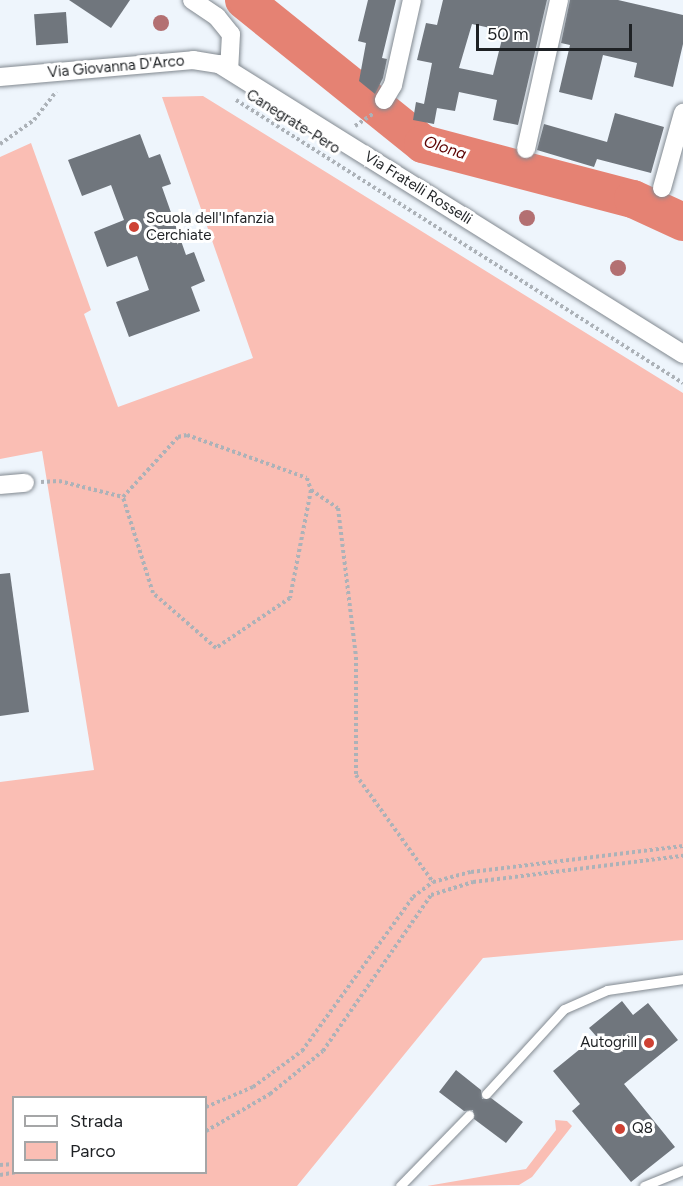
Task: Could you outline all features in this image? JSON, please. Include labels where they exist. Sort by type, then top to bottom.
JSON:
[{"type":"street","points":[[192,0],[217,17],[231,34],[229,70]]},
{"type":"street","points":[[384,100],[393,85],[412,0]]},
{"type":"street","points":[[526,148],[559,0]]},
{"type":"street","name":"Via Giovanna D'Arco","points":[[0,77],[193,60],[207,60],[229,70]]},
{"type":"street","name":"Via Fratelli Rosselli","points":[[229,70],[683,354]]},
{"type":"street","points":[[662,188],[681,134],[683,112]]},
{"type":"street","points":[[0,485],[25,483]]},
{"type":"lane","points":[[486,1094],[564,1009],[607,990],[683,980]]},
{"type":"lane","points":[[400,1186],[469,1115]]},
{"type":"lane","points":[[644,1186],[683,1170]]},
{"type":"path","points":[[0,144],[34,120],[57,90],[68,89]]},
{"type":"path","name":"Canegrate-Pero","points":[[233,98],[683,383]]},
{"type":"path","points":[[355,126],[369,119]]},
{"type":"path","points":[[187,435],[307,478],[311,489],[290,598],[216,648],[153,592],[123,497],[178,437],[187,435]]},
{"type":"path","points":[[25,483],[59,480],[123,497]]},
{"type":"path","points":[[311,489],[338,508],[356,657],[358,715],[353,768],[365,792],[433,882]]},
{"type":"path","points":[[207,1107],[253,1087],[302,1051],[413,897],[433,882],[471,872],[683,846]]},
{"type":"path","points":[[207,1130],[270,1094],[323,1052],[431,895],[473,882],[683,856]]},
{"type":"green space","points":[[203,96],[683,393],[683,940],[483,958],[297,1186],[0,1186],[0,782],[94,770],[42,451],[0,459],[0,157],[31,143],[91,310],[84,314],[118,407],[253,358],[162,97]]},
{"type":"green space","points":[[555,1120],[567,1121],[572,1126],[532,1177],[519,1185],[427,1186],[526,1169],[556,1130]]},
{"type":"building","points":[[69,0],[130,0],[111,28]]},
{"type":"building","points":[[368,0],[396,0],[382,58],[387,59],[383,78],[375,94],[359,81],[366,43],[358,41]]},
{"type":"building","points":[[443,0],[547,0],[518,125],[493,120],[497,100],[459,92],[455,111],[437,108],[434,124],[413,120],[416,102],[424,104],[432,63],[417,60],[426,23],[437,25]],"holes":[[[472,24],[504,31],[493,75],[459,68]]]},
{"type":"building","points":[[570,0],[618,0],[683,15],[683,44],[673,87],[634,77],[637,63],[603,55],[592,100],[559,92],[570,45],[561,43]]},
{"type":"building","points":[[66,12],[68,43],[36,45],[34,14]]},
{"type":"building","points":[[615,113],[664,127],[651,173],[597,159],[594,167],[537,150],[544,124],[607,142]]},
{"type":"building","points":[[140,134],[149,158],[160,154],[171,184],[162,187],[186,255],[194,252],[205,281],[191,287],[200,311],[129,337],[116,302],[149,290],[137,256],[107,267],[94,232],[124,220],[111,185],[82,196],[68,160]]},
{"type":"building","points":[[10,573],[29,712],[0,716],[0,574]]},
{"type":"building","points":[[622,1001],[633,1015],[648,1003],[678,1040],[624,1084],[675,1147],[631,1182],[572,1111],[580,1104],[553,1071],[596,1036],[589,1028]]},
{"type":"building","points":[[456,1070],[481,1090],[482,1099],[491,1098],[523,1122],[506,1143],[474,1119],[473,1110],[464,1111],[439,1092]]},
{"type":"waterway","name":"Olona","points":[[244,0],[423,144],[633,199],[683,222]]},
{"type":"place","name":"Scuola dell'Infanzia Cerchiate","points":[[134,227]]},
{"type":"place","name":"Autogrill","points":[[649,1043]]},
{"type":"place","name":"Q8","points":[[620,1129]]}]
